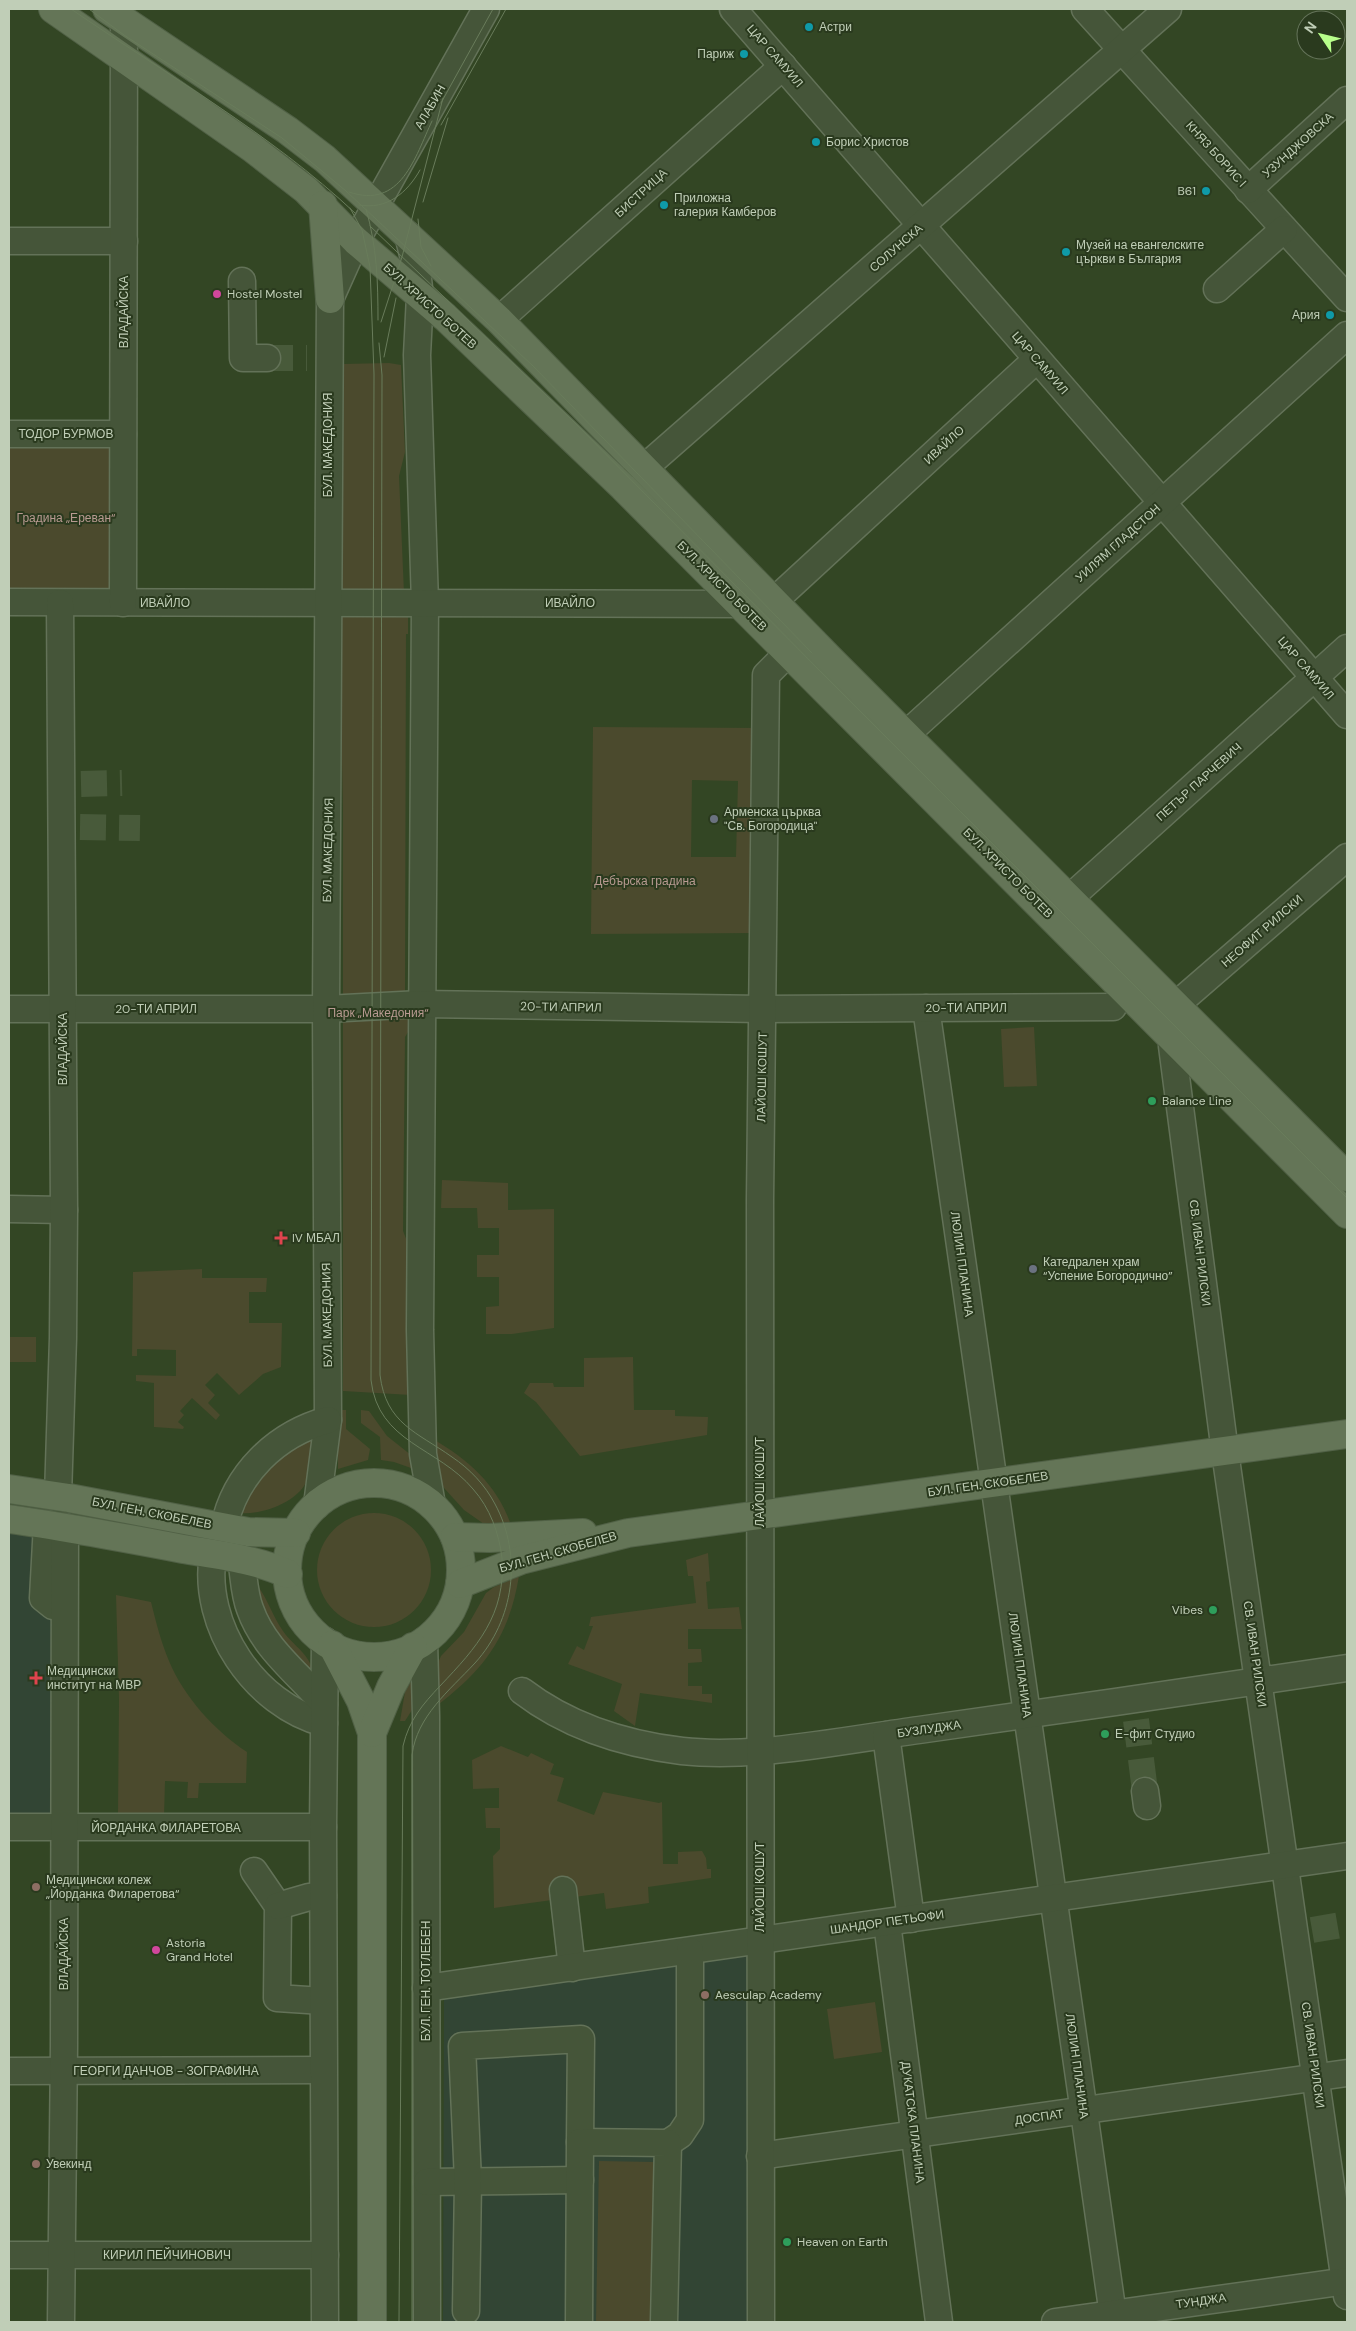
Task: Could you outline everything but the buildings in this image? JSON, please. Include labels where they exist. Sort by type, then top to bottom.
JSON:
[{"type":"main road","name":"БУЛ. ХРИСТО БОТЕВ","points":[[53,9],[252,148],[306,190],[323,205],[356,241],[445,317],[623,487],[789,652],[897,743]]},
{"type":"main road","name":"БУЛ. ХРИСТО БОТЕВ","points":[[116,14],[287,130],[325,159],[499,320],[773,602],[897,743],[1059,907],[1172,1038],[1347,1214]]},
{"type":"main road","points":[[323,205],[330,299]]},
{"type":"main road","name":"БУЛ. ХРИСТО БОТЕВ","points":[[1059,907],[1181,1010],[1347,1177]]},
{"type":"main road","name":"БУЛ. ГЕН. СКОБЕЛЕВ","points":[[460,1584],[529,1558],[628,1533],[1347,1434]]},
{"type":"main road","points":[[375,1483],[405,1489],[432,1505],[442,1515],[455,1537],[460,1555],[460,1584],[450,1612],[438,1628],[418,1644],[393,1654],[372,1656],[351,1653],[328,1643],[312,1630],[301,1616],[290,1592],[288,1574],[289,1553],[304,1518],[331,1494],[348,1487],[375,1483]]},
{"type":"main road","name":"БУЛ. ГЕН. СКОБЕЛЕВ","points":[[9,1490],[58,1496],[248,1532],[296,1533]]},
{"type":"main road","points":[[9,1519],[241,1559],[272,1567],[288,1574]]},
{"type":"main road","name":"БУЛ. ГЕН. СКОБЕЛЕВ","points":[[455,1537],[628,1533]]},
{"type":"main road","points":[[328,1643],[361,1701],[372,1733],[372,2322]]},
{"type":"main road","points":[[372,1733],[391,1687],[418,1644]]},
{"type":"street","name":"АЛАБИН","points":[[376,206],[486,9]]},
{"type":"street","name":"ЦАР САМУИЛ","points":[[733,9],[1347,715]]},
{"type":"street","name":"КНЯЗ БОРИС I","points":[[1085,9],[1347,298]]},
{"type":"street","name":"СОЛУНСКА","points":[[623,487],[1168,9]]},
{"type":"street","name":"ВЛАДАЙСКА","points":[[116,14],[124,58],[123,603]]},
{"type":"street","name":"БИСТРИЦА","points":[[499,320],[783,66]]},
{"type":"street","name":"УЗУНДЖОВСКА","points":[[1248,190],[1347,100]]},
{"type":"street","name":"БУЛ. МАКЕДОНИЯ","points":[[317,1505],[328,1420],[326,1008],[328,603],[318,358],[330,299],[356,241],[376,206]]},
{"type":"street","points":[[1217,289],[1284,229]]},
{"type":"street","points":[[408,235],[417,271],[420,296],[418,374],[425,603],[421,1411],[423,1454],[432,1505]]},
{"type":"street","points":[[9,240],[124,241]]},
{"type":"street","points":[[242,281],[243,358],[267,358]]},
{"type":"street","points":[[419,335],[431,320],[445,317]]},
{"type":"street","name":"УИЛЯМ ГЛАДСТОН","points":[[897,743],[1347,335]]},
{"type":"street","name":"ИВАЙЛО","points":[[9,602],[740,604],[773,602],[1037,359]]},
{"type":"street","name":"ТОДОР БУРМОВ","points":[[9,434],[124,434]]},
{"type":"street","name":"ВЛАДАЙСКА","points":[[58,1496],[63,1338],[62,1009],[71,784],[60,603]]},
{"type":"street","name":"ПЕТЪР ПАРЧЕВИЧ","points":[[1059,907],[1347,648]]},
{"type":"street","name":"ЛАЙОШ КОШУТ","points":[[760,2322],[760,1515],[762,1009],[766,675],[789,652]]},
{"type":"street","name":"НЕОФИТ РИЛСКИ","points":[[1181,1010],[1347,856]]},
{"type":"street","name":"20-ТИ АПРИЛ","points":[[9,1009],[326,1008],[422,1004],[762,1009],[1113,1007]]},
{"type":"street","name":"ЛЮЛИН ПЛАНИНА","points":[[926,1008],[1113,2318]]},
{"type":"street","points":[[1172,1038],[1181,1010]]},
{"type":"street","name":"СВ. ИВАН РИЛСКИ","points":[[1172,1038],[1225,1452],[1286,1865],[1304,1931],[1317,2077],[1347,2286]]},
{"type":"street","points":[[9,1210],[64,1210]]},
{"type":"street","points":[[224,1527],[232,1498],[257,1462],[284,1439],[299,1430],[328,1420]]},
{"type":"street","name":"ВЛАДАЙСКА","points":[[56,1526],[43,1598],[53,1606],[64,1608],[64,2071],[61,2322]]},
{"type":"street","points":[[213,1554],[211,1568],[216,1608],[231,1646],[242,1663],[252,1676],[276,1699],[307,1718],[324,1713]]},
{"type":"street","points":[[241,1559],[249,1608],[262,1636],[324,1713]]},
{"type":"street","points":[[325,2322],[323,1827],[324,1713],[328,1643]]},
{"type":"street","name":"БУЛ. ГЕН. ТОТЛЕБЕН","points":[[418,1644],[426,1666],[427,2322]]},
{"type":"street","name":"БУЗЛУДЖА","points":[[522,1691],[543,1707],[598,1734],[638,1744],[683,1751],[760,1751],[1028,1715],[1135,1710],[1259,1681],[1347,1668]]},
{"type":"street","name":"ДУКАТСКА ПЛАНИНА","points":[[886,1735],[914,2134],[939,2322]]},
{"type":"street","name":"ЙОРДАНКА ФИЛАРЕТОВА","points":[[9,1828],[323,1827]]},
{"type":"street","name":"ШАНДОР ПЕТЬОФИ","points":[[426,1988],[1347,1856]]},
{"type":"street","points":[[254,1871],[278,1906],[277,1998],[323,2001]]},
{"type":"street","points":[[563,1890],[572,1968]]},
{"type":"street","points":[[278,1906],[308,1897],[323,1896]]},
{"type":"street","points":[[580,2142],[668,2143],[680,2135],[690,2120],[690,1951]]},
{"type":"street","points":[[466,2311],[468,2181],[462,2046],[581,2039],[579,2322]]},
{"type":"street","name":"ГЕОРГИ ДАНЧОВ - ЗОГРАФИНА","points":[[9,2071],[324,2070]]},
{"type":"street","name":"ДОСПАТ","points":[[760,2156],[1347,2073]]},
{"type":"street","points":[[664,2322],[668,2143]]},
{"type":"street","points":[[427,2182],[580,2180]]},
{"type":"street","name":"КИРИЛ ПЕЙЧИНОВИЧ","points":[[9,2255],[324,2255]]},
{"type":"street","name":"ТУНДЖА","points":[[1055,2322],[1163,2315],[1347,2286]]},
{"type":"shaded area","name":"Медицински институт на МВР","points":[[9,1519],[47,1524],[64,1828],[9,1828]]},
{"type":"shaded area","points":[[758,1937],[756,2322],[443,2322],[444,1991]]},
{"type":"green space","name":"Парк „Македония“","points":[[389,363],[401,365],[405,452],[399,476],[404,593],[408,603],[408,634],[406,634],[405,991],[414,997],[414,1022],[405,1037],[403,1231],[409,1246],[411,1395],[343,1391],[343,812],[340,653],[344,364]]},
{"type":"green space","name":"Градина „Ереван“","points":[[9,434],[123,434],[123,603],[9,602]]},
{"type":"green space","name":"Дебърска градина","points":[[593,727],[762,728],[759,933],[591,934]],"holes":[[[692,780],[738,781],[736,857],[691,857]]]},
{"type":"green space","points":[[1034,1027],[1037,1086],[1004,1087],[1001,1029]]},
{"type":"green space","points":[[442,1180],[508,1183],[508,1210],[554,1209],[554,1328],[512,1334],[486,1334],[486,1307],[499,1306],[499,1277],[477,1277],[477,1255],[499,1255],[499,1228],[478,1228],[477,1208],[441,1208]]},
{"type":"green space","points":[[202,1269],[202,1278],[267,1278],[266,1292],[249,1292],[249,1323],[282,1323],[281,1367],[263,1374],[239,1395],[217,1373],[205,1385],[215,1395],[208,1403],[220,1415],[216,1420],[192,1398],[180,1411],[184,1415],[178,1422],[184,1427],[183,1429],[154,1427],[154,1383],[136,1381],[136,1375],[176,1376],[176,1350],[137,1349],[137,1356],[132,1356],[133,1272]]},
{"type":"green space","points":[[9,1337],[36,1337],[36,1362],[9,1362]]},
{"type":"green space","points":[[633,1357],[634,1410],[675,1410],[675,1416],[708,1417],[707,1435],[580,1456],[536,1402],[524,1393],[530,1383],[553,1383],[554,1387],[584,1387],[584,1358]]},
{"type":"green space","points":[[338,1410],[346,1410],[346,1429],[370,1449],[368,1460],[338,1469]]},
{"type":"green space","points":[[361,1410],[369,1411],[387,1436],[411,1455],[411,1468],[381,1460],[380,1437],[361,1423]]},
{"type":"green space","points":[[317,1433],[308,1478],[297,1494],[289,1500],[269,1509],[259,1512],[240,1513],[264,1469]]},
{"type":"green space","points":[[433,1439],[470,1465],[490,1486],[511,1525],[484,1524],[464,1510],[444,1488],[438,1479]]},
{"type":"green space","points":[[374,1513],[396,1517],[414,1530],[427,1548],[431,1570],[427,1592],[414,1610],[396,1623],[374,1627],[352,1623],[334,1610],[321,1592],[317,1570],[321,1548],[334,1530],[352,1517]]},
{"type":"green space","points":[[708,1553],[710,1581],[706,1582],[708,1609],[739,1607],[742,1629],[688,1629],[688,1649],[701,1649],[702,1662],[688,1663],[688,1686],[702,1686],[702,1694],[712,1694],[712,1703],[640,1693],[635,1726],[614,1711],[622,1684],[568,1664],[577,1646],[584,1650],[593,1626],[589,1626],[591,1617],[696,1603],[693,1576],[688,1576],[686,1560]]},
{"type":"green space","points":[[519,1576],[509,1617],[492,1650],[467,1680],[435,1707],[436,1667],[441,1656],[464,1632],[486,1593],[494,1587]]},
{"type":"green space","points":[[258,1586],[287,1637],[306,1657],[312,1668],[313,1675],[294,1655],[271,1625],[261,1600]]},
{"type":"green space","points":[[116,1595],[151,1602],[166,1654],[183,1687],[212,1723],[247,1752],[246,1783],[199,1783],[198,1798],[187,1798],[188,1782],[165,1781],[164,1817],[118,1814],[119,1699]]},
{"type":"green space","points":[[412,1680],[419,1699],[405,1721],[400,1721],[405,1692]]},
{"type":"green space","points":[[501,1746],[528,1757],[531,1753],[554,1764],[550,1774],[564,1778],[557,1801],[594,1815],[603,1792],[662,1802],[663,1864],[678,1864],[678,1852],[702,1851],[706,1858],[707,1869],[711,1869],[711,1878],[648,1887],[649,1903],[606,1909],[604,1893],[494,1908],[493,1856],[500,1849],[500,1828],[486,1828],[485,1808],[499,1808],[499,1788],[473,1789],[472,1760]]},
{"type":"green space","points":[[875,2002],[882,2052],[834,2059],[827,2009]]},
{"type":"green space","points":[[599,2161],[654,2162],[650,2322],[596,2322]]},
{"type":"tunnel","points":[[267,358],[307,358]]},
{"type":"tunnel","points":[[81,784],[122,783]]},
{"type":"tunnel","points":[[80,827],[140,828]]},
{"type":"tunnel","points":[[1136,1720],[1145,1791]]},
{"type":"tunnel","points":[[1312,1930],[1347,1924]]},
{"type":"tram line","points":[[71,9],[253,131],[322,184],[355,213]]},
{"type":"tram line","points":[[89,9],[124,35],[282,138],[346,191],[533,366],[812,653]]},
{"type":"tram line","points":[[441,103],[493,9]]},
{"type":"tram line","points":[[441,125],[506,9]]},
{"type":"tram line","points":[[381,322],[402,257],[443,98]]},
{"type":"tram line","points":[[423,202],[448,118]]},
{"type":"tram line","points":[[349,192],[367,196],[382,194],[394,187],[404,177],[412,164],[432,121]]},
{"type":"tram line","points":[[359,205],[379,205],[395,198],[409,186],[420,170]]},
{"type":"tram line","points":[[350,208],[362,230],[370,267],[374,374],[371,1380],[376,1401],[385,1418],[397,1431],[459,1475],[479,1496],[493,1521],[499,1539],[502,1558],[502,1578],[499,1597],[486,1629],[466,1658],[417,1713],[409,1728],[403,1746],[399,2322]]},
{"type":"tram line","points":[[366,209],[373,237],[376,264],[378,320]]},
{"type":"tram line","points":[[418,219],[421,247],[431,266]]},
{"type":"tram line","points":[[370,226],[572,420],[1347,1198]]},
{"type":"tram line","points":[[384,357],[396,298]]},
{"type":"tram line","points":[[379,343],[382,375],[380,1375],[383,1392],[396,1416],[415,1433],[465,1467],[487,1490],[504,1524],[511,1566],[506,1608],[499,1627],[475,1663],[427,1716],[420,1728],[412,1755],[412,2322]]},
{"type":"place","name":"Астри","points":[[809,27]]},
{"type":"place","name":"Париж","points":[[744,54]]},
{"type":"place","name":"Борис Христов","points":[[816,142]]},
{"type":"place","name":"B61","points":[[1206,191]]},
{"type":"place","name":"Приложна галерия Камберов","points":[[664,205]]},
{"type":"place","name":"Музей на евангелските църкви в България","points":[[1066,252]]},
{"type":"place","name":"Hostel Mostel","points":[[217,294]]},
{"type":"place","name":"Ария","points":[[1330,315]]},
{"type":"place","name":"Арменска църква \"Св. Богородица\"","points":[[714,819]]},
{"type":"place","name":"Balance Line","points":[[1152,1101]]},
{"type":"place","name":"IV МБАЛ","points":[[281,1238]]},
{"type":"place","name":"Катедрален храм “Успение Богородично”","points":[[1033,1269]]},
{"type":"place","name":"Vibes","points":[[1213,1610]]},
{"type":"place","name":"Медицински институт на МВР","points":[[36,1678]]},
{"type":"place","name":"Е-фит Студио","points":[[1105,1734]]},
{"type":"place","name":"Медицински колеж „Йорданка Филаретова“","points":[[36,1887]]},
{"type":"place","name":"Astoria Grand Hotel","points":[[156,1950]]},
{"type":"place","name":"Aesculap Academy","points":[[705,1995]]},
{"type":"place","name":"Увекинд","points":[[36,2164]]},
{"type":"place","name":"Heaven on Earth","points":[[787,2242]]}]
